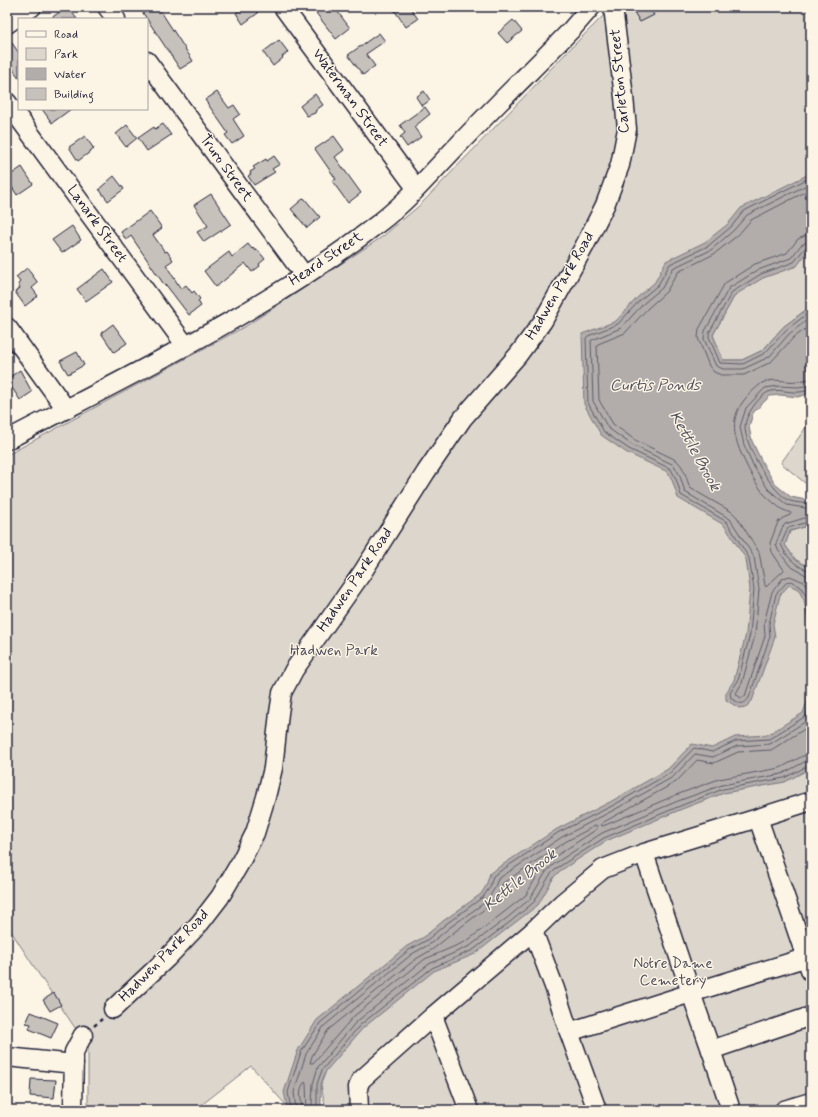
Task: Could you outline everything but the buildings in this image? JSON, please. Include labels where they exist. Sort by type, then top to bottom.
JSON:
[{"type":"street","points":[[7,24],[32,7]]},
{"type":"street","points":[[107,7],[115,18]]},
{"type":"street","name":"Waterman Street","points":[[284,7],[416,188]]},
{"type":"street","name":"Heard Street","points":[[7,440],[186,346],[250,310],[304,276],[380,222],[416,188],[560,41],[591,7]]},
{"type":"street","name":"Carleton Street","points":[[607,200],[620,165],[626,129],[624,97],[613,7]]},
{"type":"street","name":"Truro Street","points":[[148,62],[304,276]]},
{"type":"street","name":"Lanark Street","points":[[7,102],[186,346]]},
{"type":"street","name":"Hadwen Park Road","points":[[113,1009],[167,958],[200,923],[220,898],[255,833],[273,768],[282,694],[294,670],[362,573],[426,472],[464,418],[518,356],[543,321],[584,247],[607,200]]},
{"type":"street","points":[[7,326],[66,409]]},
{"type":"street","points":[[359,1110],[358,1087],[361,1080],[433,1016],[533,931],[562,903],[603,869],[644,853],[811,801]]},
{"type":"street","points":[[569,1032],[692,993],[809,962],[758,818]]},
{"type":"street","points":[[644,853],[731,1110]]},
{"type":"street","points":[[533,931],[597,1110]]},
{"type":"street","points":[[433,1016],[469,1110]]},
{"type":"street","points":[[710,1050],[811,1016]]},
{"type":"street","points":[[73,1110],[74,1052],[83,1035]]},
{"type":"street","points":[[7,1057],[74,1064]]},
{"type":"street","points":[[784,1110],[811,1102]]},
{"type":"path","points":[[83,1035],[113,1009]]},
{"type":"green space","name":"Hadwen Park","points":[[612,7],[811,7],[811,304],[807,309],[783,327],[763,350],[742,360],[723,360],[713,335],[735,295],[705,309],[730,401],[791,531],[811,525],[811,568],[796,560],[811,575],[811,1110],[326,1110],[321,1085],[286,1105],[251,1066],[195,1110],[88,1110],[88,1047],[7,925],[7,455],[246,326],[382,237],[420,205]],"holes":[[[790,531],[785,545],[796,560],[778,542]]]},
{"type":"green space","points":[[811,420],[811,488],[781,463]]},
{"type":"water","name":"Curtis Ponds","points":[[811,173],[811,250],[807,252],[797,266],[763,278],[735,295],[713,335],[723,360],[742,360],[763,350],[783,327],[807,309],[811,304],[811,393],[798,397],[780,395],[770,396],[753,413],[749,427],[752,441],[775,484],[791,497],[811,501],[811,525],[790,531],[785,545],[796,560],[811,568],[811,637],[804,600],[798,589],[789,585],[780,595],[773,624],[775,637],[752,701],[746,707],[739,708],[726,700],[726,693],[734,680],[746,634],[750,589],[746,559],[724,525],[678,498],[668,472],[627,453],[601,435],[584,404],[582,334],[616,321],[638,297],[655,282],[666,261],[705,242],[728,224],[741,208]]},
{"type":"water","name":"Kettle Brook","points":[[811,637],[811,768],[785,782],[724,793],[682,809],[606,841],[560,871],[554,877],[538,905],[475,954],[434,971],[363,1028],[326,1071],[321,1084],[321,1104],[323,1110],[288,1110],[284,1092],[298,1050],[317,1020],[407,946],[424,937],[443,921],[481,894],[486,886],[490,873],[557,829],[610,802],[668,769],[692,744],[712,748],[735,737],[767,735],[803,713],[807,702]]},
{"type":"park label","name":"Notre Dame Cemetery","points":[[673,972]]}]
